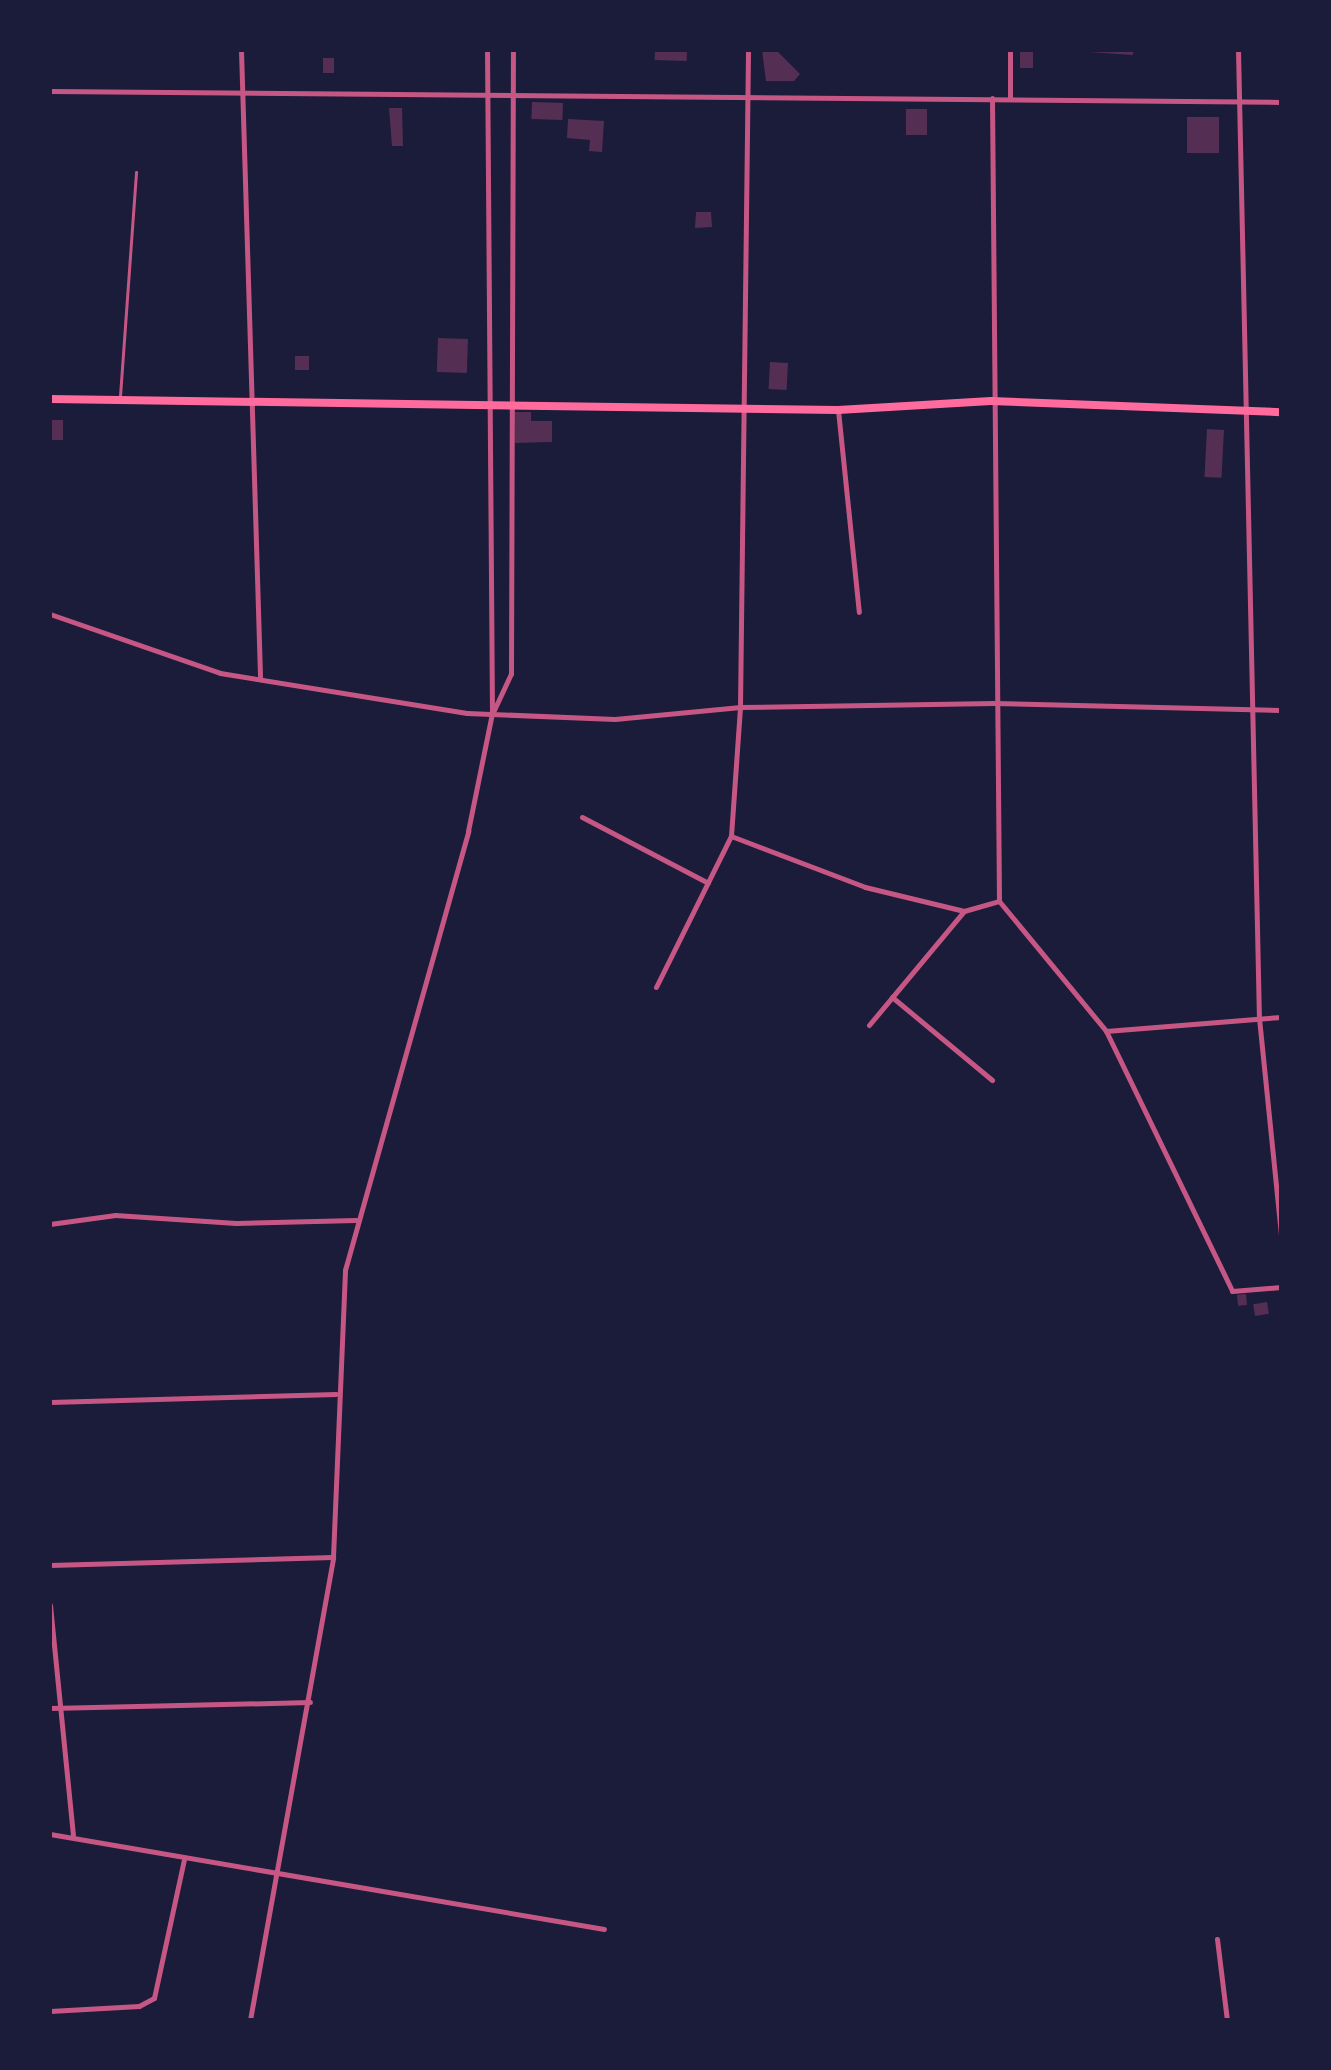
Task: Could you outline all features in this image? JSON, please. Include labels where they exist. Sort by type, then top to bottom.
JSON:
[{"type":"main road","points":[[50,398],[838,410],[991,401],[1281,412]]},
{"type":"street","points":[[241,50],[255,400],[260,678]]},
{"type":"street","points":[[488,50],[492,713]]},
{"type":"street","points":[[250,2020],[333,1557],[336,1394],[356,1220],[450,892],[492,713],[511,674],[513,50]]},
{"type":"street","points":[[656,987],[731,836],[740,707],[748,50]]},
{"type":"street","points":[[1010,50],[1010,98]]},
{"type":"street","points":[[1238,50],[1259,1018],[1281,1235]]},
{"type":"street","points":[[50,91],[1281,102]]},
{"type":"street","points":[[992,98],[991,401],[999,902],[1106,1031],[1232,1291],[1281,1287]]},
{"type":"street","points":[[838,410],[859,612]]},
{"type":"street","points":[[50,614],[220,673],[492,713],[616,719],[740,707],[994,703],[1281,710]]},
{"type":"street","points":[[582,817],[708,883]]},
{"type":"street","points":[[731,836],[865,887],[964,911],[999,902]]},
{"type":"street","points":[[870,1025],[964,911]]},
{"type":"street","points":[[892,997],[992,1080]]},
{"type":"street","points":[[1106,1031],[1281,1017]]},
{"type":"street","points":[[50,1224],[116,1215],[236,1224],[356,1220]]},
{"type":"street","points":[[50,1402],[336,1394]]},
{"type":"street","points":[[50,1565],[333,1557]]},
{"type":"street","points":[[50,1606],[73,1836]]},
{"type":"street","points":[[50,1708],[310,1702]]},
{"type":"street","points":[[50,1834],[604,1929]]},
{"type":"street","points":[[50,2011],[140,2006],[154,1998],[184,1860]]},
{"type":"street","points":[[1217,1940],[1227,2020]]},
{"type":"lane","points":[[120,399],[136,174]]},
{"type":"building","points":[[655,50],[687,51],[687,61],[655,60]]},
{"type":"building","points":[[762,50],[776,50],[800,74],[794,81],[766,81]]},
{"type":"building","points":[[1020,50],[1033,50],[1033,68],[1020,68]]},
{"type":"building","points":[[1060,50],[1133,50],[1133,55]]},
{"type":"building","points":[[323,58],[334,58],[334,73],[323,73]]},
{"type":"building","points":[[532,102],[563,103],[562,120],[531,119]]},
{"type":"building","points":[[389,108],[402,108],[403,146],[392,146]]},
{"type":"building","points":[[906,109],[927,109],[927,135],[906,135]]},
{"type":"building","points":[[1187,117],[1219,117],[1219,153],[1187,153]]},
{"type":"building","points":[[568,119],[604,121],[602,152],[589,151],[590,140],[567,138]]},
{"type":"building","points":[[696,212],[711,212],[712,227],[695,228]]},
{"type":"building","points":[[438,338],[468,339],[467,373],[437,372]]},
{"type":"building","points":[[295,356],[309,356],[309,370],[295,370]]},
{"type":"building","points":[[770,362],[788,363],[787,390],[769,389]]},
{"type":"building","points":[[514,412],[531,412],[531,421],[552,421],[552,442],[515,443]]},
{"type":"building","points":[[50,420],[63,420],[63,440],[50,440]]},
{"type":"building","points":[[1207,429],[1224,430],[1221,478],[1204,477]]},
{"type":"building","points":[[1246,1294],[1247,1305],[1238,1306],[1237,1295]]},
{"type":"building","points":[[1267,1302],[1269,1314],[1255,1316],[1253,1304]]}]
